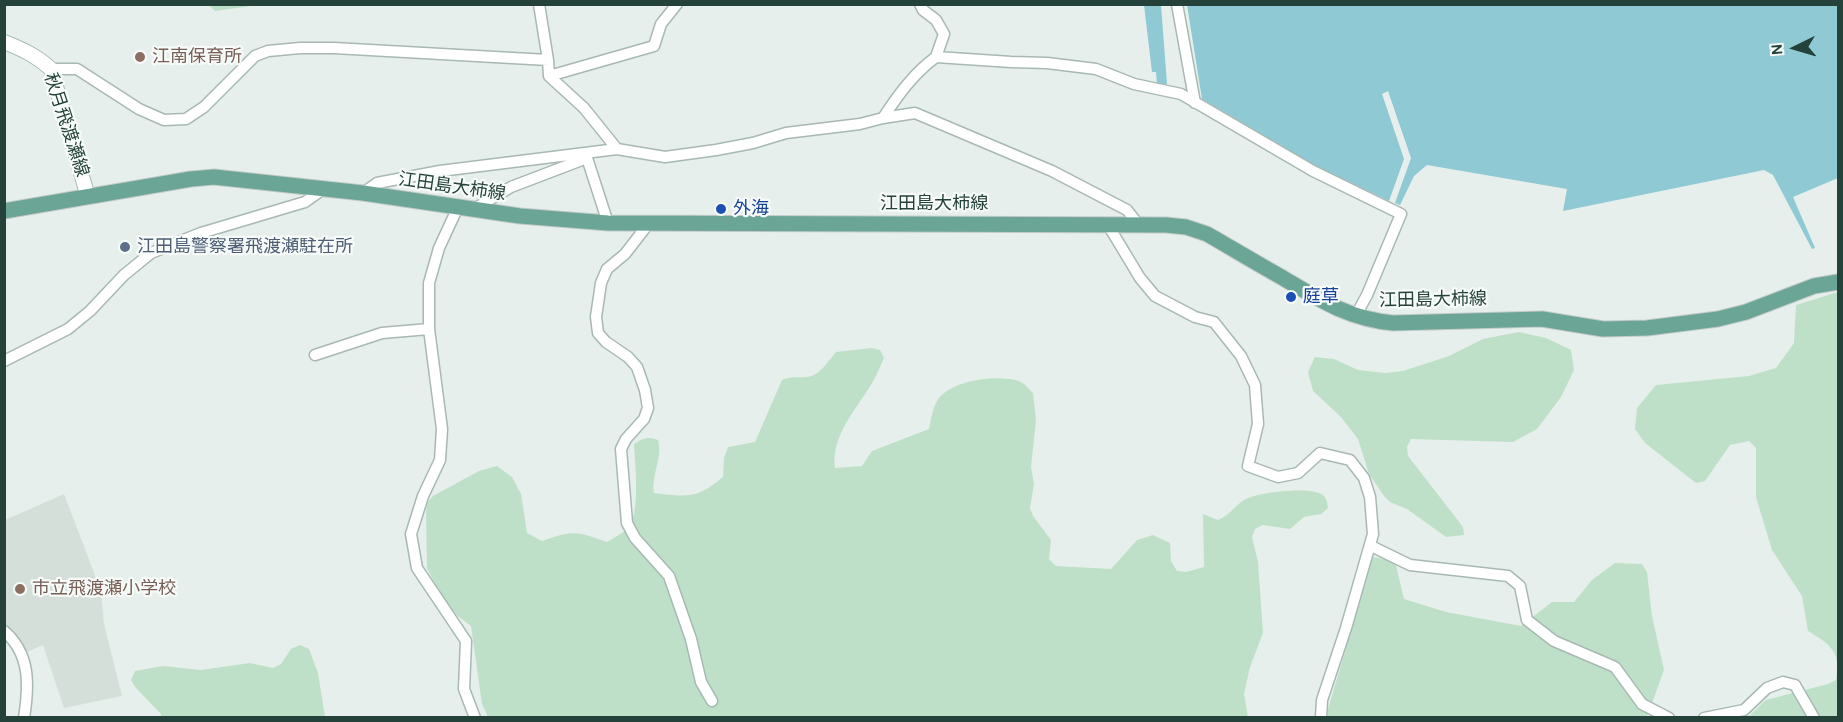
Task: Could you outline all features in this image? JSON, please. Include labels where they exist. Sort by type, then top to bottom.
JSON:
[{"type":"main road","name":"秋月飛渡瀬線","points":[[4,42],[23,49],[42,60],[51,69],[88,197]]},
{"type":"main road","name":"江田島大柿線","points":[[4,212],[191,179],[214,177],[363,193],[520,216],[608,223],[1166,225],[1185,227],[1207,234],[1330,306],[1355,317],[1393,323],[1542,319],[1603,329],[1647,328],[1718,319],[1746,312],[1814,286],[1839,282]]},
{"type":"street","points":[[539,4],[549,76],[584,108],[616,149]]},
{"type":"street","points":[[549,76],[654,46],[661,24],[677,4]]},
{"type":"street","points":[[883,118],[923,66],[936,57],[944,34],[936,20],[923,10],[920,4]]},
{"type":"street","points":[[1177,4],[1195,103]]},
{"type":"street","points":[[51,69],[77,69],[139,109],[164,120],[186,119],[204,107],[255,56],[268,51],[334,48],[548,60]]},
{"type":"street","points":[[936,57],[1047,63],[1096,69],[1134,84],[1181,94],[1313,171],[1401,214],[1367,295],[1355,317]]},
{"type":"street","points":[[363,193],[377,183],[440,171],[587,155],[616,149],[664,157],[753,143],[786,133],[860,124],[915,113],[1052,171],[1126,210],[1138,224]]},
{"type":"street","points":[[474,209],[511,187],[587,155]]},
{"type":"street","points":[[587,155],[608,223]]},
{"type":"street","points":[[4,361],[68,329],[90,311],[124,275],[152,253],[201,233],[305,202],[322,190]]},
{"type":"street","points":[[458,207],[439,248],[429,283],[429,329],[442,429],[440,460],[423,496],[411,534],[417,568],[466,641],[464,689],[475,717]]},
{"type":"street","points":[[650,223],[625,254],[607,269],[601,283],[596,317],[598,333],[637,367],[648,408],[644,420],[626,439],[621,449],[627,523],[635,538],[669,576],[692,639],[701,682],[712,701]]},
{"type":"street","points":[[1108,225],[1140,278],[1155,296],[1195,317],[1214,322],[1241,356],[1256,385],[1258,424],[1248,466],[1278,477],[1299,472],[1320,453],[1350,460],[1364,478],[1370,497],[1373,534],[1371,546],[1322,700],[1321,717]]},
{"type":"street","points":[[315,355],[382,333],[429,329]]},
{"type":"street","points":[[1371,546],[1410,565],[1508,576],[1520,586],[1527,620],[1554,641],[1615,667],[1642,704],[1669,717]]},
{"type":"street","points":[[4,631],[15,640],[27,671],[28,695],[24,717]]},
{"type":"street","points":[[1704,717],[1744,710],[1767,688],[1783,682],[1795,685],[1814,717]]},
{"type":"shaded area","points":[[64,494],[101,591],[104,624],[122,696],[64,708],[43,645],[27,652],[5,628],[5,520]]},
{"type":"green space","points":[[209,5],[258,5],[215,11]]},
{"type":"green space","points":[[1838,292],[1838,717],[1748,717],[1766,700],[1836,680],[1835,655],[1828,645],[1808,631],[1802,596],[1772,550],[1756,497],[1756,448],[1749,441],[1730,445],[1705,481],[1696,483],[1645,443],[1635,429],[1637,408],[1656,385],[1749,376],[1776,368],[1794,343],[1796,305]]},
{"type":"green space","points":[[1519,332],[1546,338],[1571,350],[1574,370],[1561,397],[1537,429],[1513,442],[1411,439],[1407,447],[1408,456],[1463,527],[1464,535],[1446,537],[1407,509],[1390,502],[1384,496],[1369,474],[1358,439],[1341,417],[1313,391],[1308,372],[1315,357],[1334,359],[1358,370],[1385,373],[1403,371],[1449,356],[1483,339]]},
{"type":"green space","points":[[872,348],[880,350],[884,358],[872,383],[839,437],[835,468],[862,466],[872,451],[929,429],[937,401],[954,387],[976,380],[1000,378],[1019,381],[1033,393],[1036,420],[1031,467],[1034,484],[1030,508],[1033,516],[1051,540],[1049,559],[1056,566],[1111,569],[1137,540],[1153,535],[1170,543],[1171,561],[1177,571],[1186,572],[1204,567],[1203,514],[1218,520],[1244,500],[1264,494],[1298,490],[1323,495],[1328,508],[1321,514],[1304,517],[1290,529],[1263,525],[1255,529],[1252,537],[1258,562],[1263,633],[1250,667],[1244,694],[1248,717],[488,717],[482,704],[471,626],[447,608],[427,568],[426,512],[427,503],[433,496],[479,471],[497,466],[512,477],[521,494],[527,533],[542,541],[574,533],[607,542],[626,530],[633,518],[636,486],[634,444],[646,438],[658,440],[659,453],[654,493],[691,495],[698,493],[723,477],[724,458],[728,447],[755,442],[782,380],[815,374],[836,352]]},
{"type":"green space","points":[[1373,557],[1395,561],[1404,599],[1446,612],[1521,626],[1552,602],[1574,602],[1592,580],[1615,563],[1642,564],[1647,572],[1652,616],[1664,670],[1647,717],[1328,718],[1328,709]]},
{"type":"green space","points":[[300,645],[309,649],[318,673],[325,717],[161,717],[161,714],[131,680],[135,671],[163,666],[201,670],[250,663],[273,668],[281,664],[291,649]]},
{"type":"water","points":[[1144,5],[1161,5],[1167,84],[1157,84],[1156,72],[1152,72]]},
{"type":"water","points":[[1187,5],[1838,5],[1838,178],[1793,197],[1815,248],[1812,249],[1773,175],[1764,170],[1563,211],[1567,189],[1427,165],[1414,176],[1400,205],[1395,203],[1411,158],[1388,91],[1382,94],[1404,159],[1389,201],[1314,165],[1202,99]]},
{"type":"place","name":"江南保育所","points":[[140,57]]},
{"type":"place","name":"外海","points":[[721,209]]},
{"type":"place","name":"江田島警察署飛渡瀬駐在所","points":[[125,247]]},
{"type":"place","name":"庭草","points":[[1291,297]]},
{"type":"place","name":"市立飛渡瀬小学校","points":[[20,589]]}]
